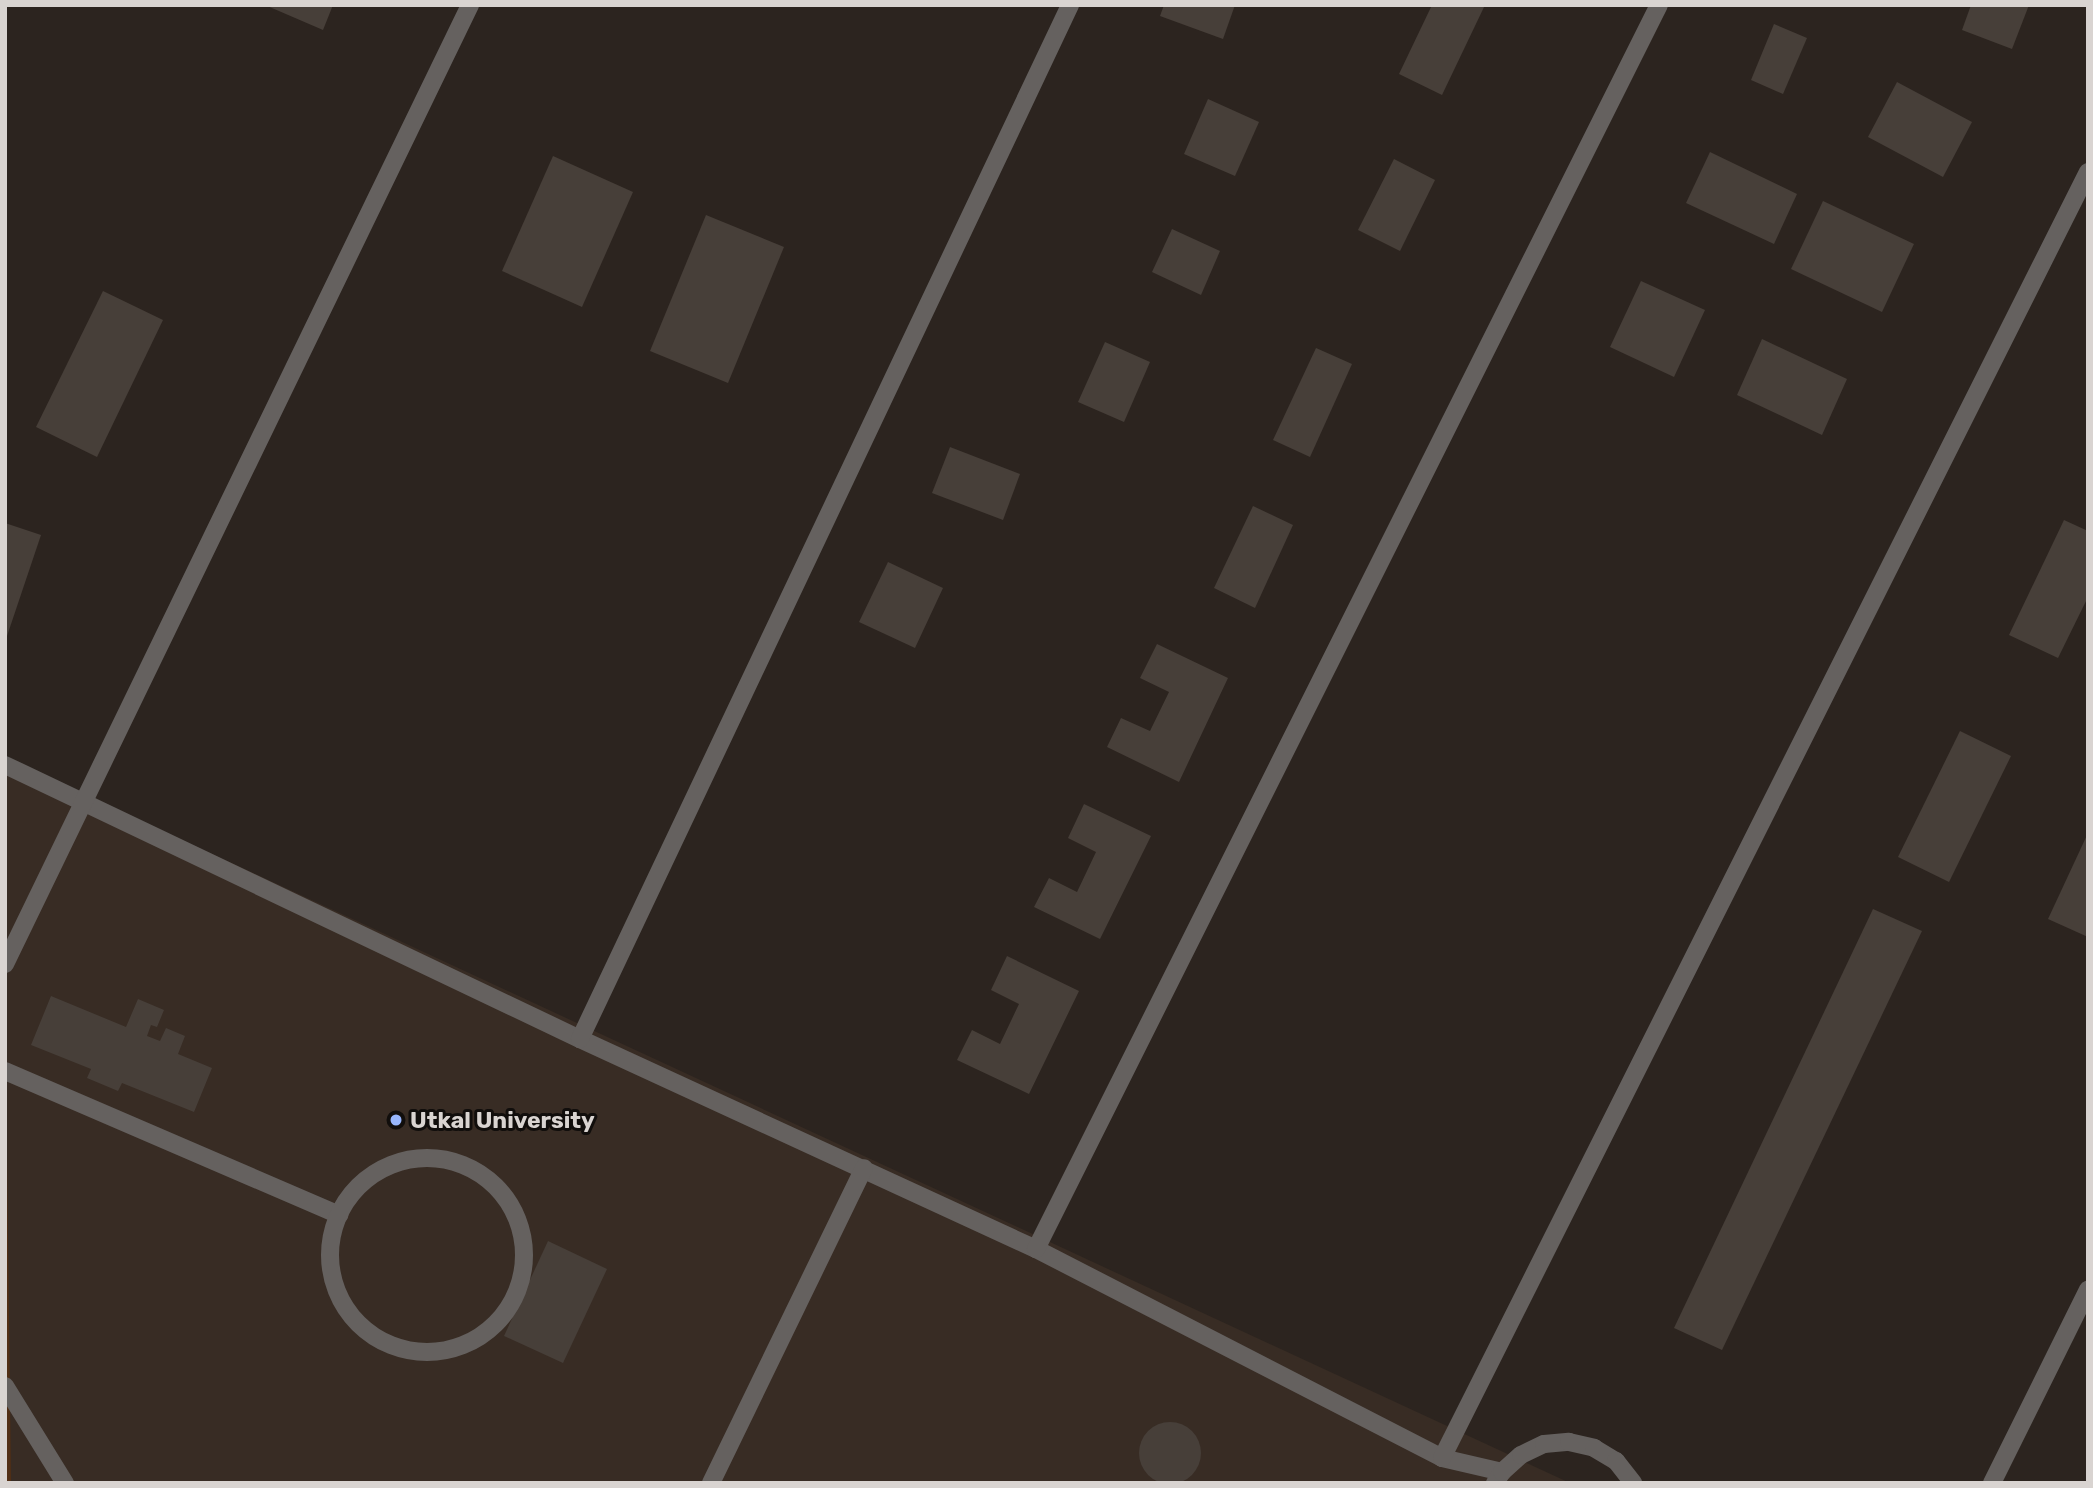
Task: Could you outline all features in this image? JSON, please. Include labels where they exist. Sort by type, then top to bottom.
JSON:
[{"type":"lane","points":[[5,964],[470,5]]},
{"type":"lane","points":[[580,1039],[1070,5]]},
{"type":"lane","points":[[1036,1249],[1659,5]]},
{"type":"lane","points":[[1442,1458],[2088,172]]},
{"type":"lane","points":[[5,765],[580,1039],[1036,1249],[1442,1458],[1499,1477],[1521,1455],[1544,1444],[1569,1442],[1594,1448],[1616,1461],[1633,1483]]},
{"type":"lane","points":[[5,1071],[339,1215]]},
{"type":"lane","points":[[427,1158],[458,1163],[488,1178],[509,1203],[518,1223],[522,1234],[523,1267],[514,1299],[495,1325],[468,1344],[436,1353],[403,1350],[374,1338],[351,1317],[335,1290],[329,1259],[333,1228],[339,1215],[347,1199],[369,1177],[397,1162],[427,1158]]},
{"type":"lane","points":[[711,1483],[864,1168]]},
{"type":"lane","points":[[1993,1483],[2088,1290]]},
{"type":"lane","points":[[5,1385],[65,1483]]},
{"type":"shaded area","name":"Utkal University","points":[[5,758],[1570,1483],[5,1483]]},
{"type":"shaded area","points":[[5,989],[11,1482],[12,1483],[5,1483]]},
{"type":"building","points":[[265,5],[333,5],[323,30]]},
{"type":"building","points":[[1164,5],[1235,5],[1223,39],[1160,16]]},
{"type":"building","points":[[1432,5],[1485,5],[1442,95],[1399,74]]},
{"type":"building","points":[[1971,5],[2029,5],[2012,49],[1962,30]]},
{"type":"building","points":[[1774,24],[1807,38],[1783,94],[1751,80]]},
{"type":"building","points":[[1897,82],[1972,122],[1943,177],[1868,137]]},
{"type":"building","points":[[1208,99],[1259,122],[1235,176],[1184,154]]},
{"type":"building","points":[[1710,152],[1797,194],[1774,244],[1686,203]]},
{"type":"building","points":[[553,156],[633,192],[582,307],[502,271]]},
{"type":"building","points":[[1394,159],[1435,180],[1400,251],[1358,230]]},
{"type":"building","points":[[1823,201],[1914,244],[1882,312],[1791,269]]},
{"type":"building","points":[[706,215],[784,247],[728,383],[650,351]]},
{"type":"building","points":[[1172,229],[1220,251],[1201,295],[1152,272]]},
{"type":"building","points":[[1641,281],[1705,310],[1674,377],[1610,347]]},
{"type":"building","points":[[103,291],[163,320],[97,457],[36,427]]},
{"type":"building","points":[[1762,339],[1847,379],[1822,435],[1737,395]]},
{"type":"building","points":[[1105,342],[1150,362],[1124,422],[1078,402]]},
{"type":"building","points":[[1316,348],[1352,364],[1310,457],[1273,440]]},
{"type":"building","points":[[950,447],[1020,474],[1003,520],[932,493]]},
{"type":"building","points":[[1253,506],[1293,525],[1255,608],[1214,588]]},
{"type":"building","points":[[2064,520],[2088,531],[2088,597],[2058,658],[2009,635]]},
{"type":"building","points":[[5,523],[41,535],[6,639],[5,639]]},
{"type":"building","points":[[888,562],[943,588],[915,648],[859,622]]},
{"type":"building","points":[[1157,644],[1228,678],[1179,782],[1107,747],[1121,718],[1150,731],[1169,692],[1140,678]]},
{"type":"building","points":[[1960,731],[2011,756],[1949,882],[1898,857]]},
{"type":"building","points":[[1084,804],[1151,836],[1100,939],[1034,907],[1049,878],[1077,892],[1096,852],[1068,838]]},
{"type":"building","points":[[2088,833],[2088,937],[2048,919]]},
{"type":"building","points":[[1873,909],[1922,931],[1722,1350],[1674,1328]]},
{"type":"building","points":[[1007,956],[1079,991],[1029,1094],[957,1060],[972,1030],[1000,1044],[1019,1004],[991,990]]},
{"type":"building","points":[[51,996],[126,1027],[138,999],[164,1010],[157,1027],[151,1025],[147,1036],[160,1041],[166,1028],[185,1036],[178,1054],[212,1068],[194,1112],[122,1083],[118,1091],[87,1078],[91,1069],[31,1045]]},
{"type":"building","points":[[548,1241],[607,1269],[563,1363],[504,1336]]},
{"type":"building","points":[[1170,1422],[1182,1424],[1192,1431],[1199,1441],[1199,1465],[1192,1475],[1182,1482],[1170,1484],[1158,1482],[1148,1475],[1141,1465],[1139,1453],[1141,1441],[1148,1431],[1158,1424]]},
{"type":"place","name":"Utkal University","points":[[396,1120]]}]
